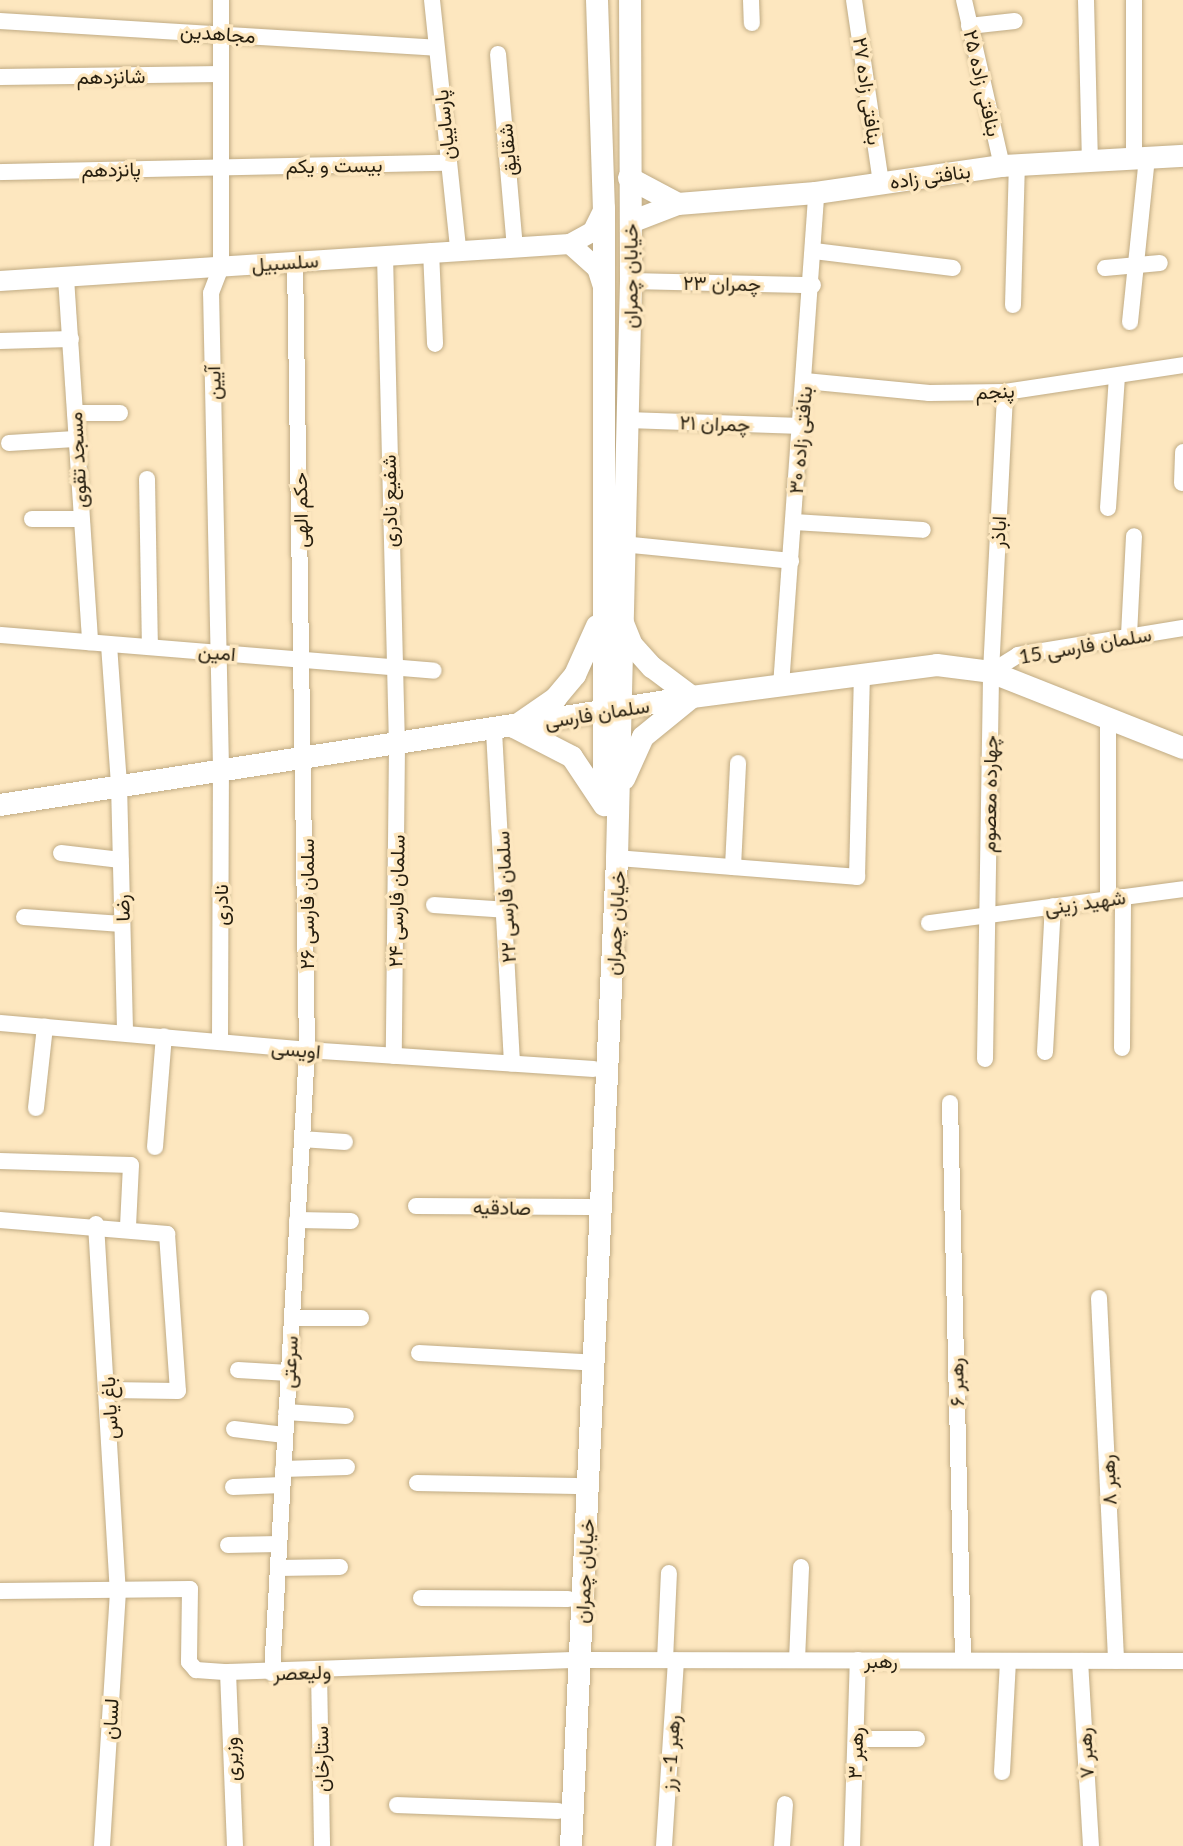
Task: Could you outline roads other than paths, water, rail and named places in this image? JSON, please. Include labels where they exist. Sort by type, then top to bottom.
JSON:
[{"type":"main road","name":"خیابان چمران","points":[[571,1846],[572,1660],[568,1599],[582,1362],[593,1069],[611,805],[612,543],[597,0]]},
{"type":"main road","name":"خیابان چمران","points":[[612,543],[628,420],[630,0]]},
{"type":"main road","name":"بنافتی زاده","points":[[631,222],[678,204],[816,193],[1009,166],[1183,156]]},
{"type":"main road","points":[[629,178],[678,204]]},
{"type":"main road","points":[[611,614],[652,667],[692,697],[643,737],[628,763],[611,805],[572,757],[504,729],[556,698],[575,675],[611,614]]},
{"type":"main road","name":"سلمان فارسی","points":[[0,805],[221,768],[397,746],[692,697],[937,665],[991,672],[1183,748]]},
{"type":"main road","name":"خیابان چمران","points":[[557,1846],[572,1660],[617,858],[611,805]]},
{"type":"street","name":"آیین","points":[[221,0],[221,267],[211,293],[221,768]]},
{"type":"street","name":"پارساییان","points":[[432,0],[458,249]]},
{"type":"street","points":[[751,0],[752,23]]},
{"type":"street","name":"بنافتی زاده ۲۷","points":[[854,0],[881,183]]},
{"type":"street","name":"بنافتی زاده ۲۵","points":[[964,0],[1009,166],[1013,305]]},
{"type":"street","points":[[1086,0],[1090,160]]},
{"type":"street","points":[[1130,322],[1136,265],[1140,158],[1134,0]]},
{"type":"street","name":"مجاهدین","points":[[0,21],[436,48]]},
{"type":"street","points":[[969,26],[1015,21]]},
{"type":"street","name":"شقایق","points":[[498,54],[515,247]]},
{"type":"street","name":"شانزدهم","points":[[0,77],[221,74]]},
{"type":"street","name":"بیست و یکم","points":[[221,167],[448,163]]},
{"type":"street","name":"پانزدهم","points":[[0,172],[221,167]]},
{"type":"street","name":"بنافتی زاده ۳۰","points":[[781,686],[813,285],[816,193]]},
{"type":"street","points":[[603,286],[597,268],[570,244],[593,231],[604,208]]},
{"type":"street","name":"سلسبیل","points":[[0,281],[570,244]]},
{"type":"street","points":[[431,251],[435,344]]},
{"type":"street","points":[[814,251],[953,268]]},
{"type":"street","name":"شفیع نادری","points":[[385,255],[397,746]]},
{"type":"street","name":"حکم الهی","points":[[295,261],[306,758]]},
{"type":"street","points":[[1105,268],[1160,263]]},
{"type":"street","name":"مسجد تقوی","points":[[66,278],[79,519],[90,642]]},
{"type":"street","name":"چمران ۲۳","points":[[631,281],[813,285]]},
{"type":"street","points":[[0,341],[71,339]]},
{"type":"street","name":"پنجم","points":[[805,381],[929,393],[1005,392],[1183,365]]},
{"type":"street","points":[[1108,508],[1117,376]]},
{"type":"street","name":"اباذر","points":[[991,672],[1005,392]]},
{"type":"street","points":[[75,413],[120,413]]},
{"type":"street","name":"چمران ۲۱","points":[[628,420],[801,426]]},
{"type":"street","points":[[9,443],[75,439]]},
{"type":"street","points":[[1182,483],[1183,452]]},
{"type":"street","points":[[147,479],[150,647]]},
{"type":"street","points":[[32,519],[79,519]]},
{"type":"street","points":[[794,522],[923,530]]},
{"type":"street","points":[[1129,635],[1134,536]]},
{"type":"street","points":[[612,543],[791,561]]},
{"type":"street","name":"سلمان فارسی 15","points":[[991,672],[1018,655],[1183,628]]},
{"type":"street","name":"امین","points":[[0,635],[434,671]]},
{"type":"street","name":"رضا","points":[[109,645],[119,784],[125,1032]]},
{"type":"street","name":"چهارده معصوم","points":[[985,1059],[991,672]]},
{"type":"street","points":[[617,858],[857,877],[862,675]]},
{"type":"street","points":[[1108,719],[1122,1048]]},
{"type":"street","name":"سلمان فارسی ۲۲","points":[[504,729],[512,1064]]},
{"type":"street","name":"سلمان فارسی ۲۴","points":[[394,1056],[397,746]]},
{"type":"street","name":"سلمان فارسی ۲۶","points":[[306,758],[307,1050]]},
{"type":"street","points":[[733,867],[738,763]]},
{"type":"street","name":"نادری","points":[[220,1041],[221,768]]},
{"type":"street","points":[[61,853],[121,860]]},
{"type":"street","name":"شهید زینی","points":[[929,923],[1183,889]]},
{"type":"street","points":[[434,905],[508,910]]},
{"type":"street","points":[[1045,1052],[1053,906]]},
{"type":"street","points":[[24,917],[122,924]]},
{"type":"street","name":"اویسی","points":[[0,1023],[307,1050],[593,1069]]},
{"type":"street","points":[[36,1108],[45,1026]]},
{"type":"street","points":[[155,1147],[164,1036]]},
{"type":"street","name":"سرعتی","points":[[272,1673],[307,1050]]},
{"type":"street","name":"رهبر ۶","points":[[950,1103],[963,1660]]},
{"type":"street","points":[[302,1139],[345,1142]]},
{"type":"street","points":[[0,1161],[131,1165],[133,1228]]},
{"type":"street","name":"صادقیه","points":[[416,1206],[589,1207]]},
{"type":"street","points":[[0,1220],[96,1224],[167,1234],[178,1391],[108,1390]]},
{"type":"street","points":[[297,1220],[351,1221]]},
{"type":"street","name":"باغ یاس","points":[[96,1224],[118,1591]]},
{"type":"street","name":"رهبر ۸","points":[[1099,1298],[1116,1661]]},
{"type":"street","points":[[292,1318],[361,1318]]},
{"type":"street","points":[[419,1353],[582,1362]]},
{"type":"street","points":[[238,1370],[289,1373]]},
{"type":"street","points":[[286,1412],[346,1416]]},
{"type":"street","points":[[234,1429],[285,1435]]},
{"type":"street","points":[[233,1487],[347,1467]]},
{"type":"street","points":[[417,1483],[576,1486]]},
{"type":"street","points":[[228,1545],[279,1544]]},
{"type":"street","points":[[278,1568],[340,1567]]},
{"type":"street","points":[[797,1660],[801,1567]]},
{"type":"street","name":"رهبر 1- رز","points":[[664,1846],[671,1660],[669,1573]]},
{"type":"street","name":"ولیعصر","points":[[118,1591],[190,1589],[189,1662],[196,1670],[272,1673],[572,1660]]},
{"type":"street","points":[[0,1591],[118,1591]]},
{"type":"street","name":"لسان","points":[[102,1846],[118,1591]]},
{"type":"street","points":[[421,1598],[568,1599]]},
{"type":"street","name":"رهبر","points":[[572,1660],[1183,1661]]},
{"type":"street","name":"رهبر ۳","points":[[852,1846],[858,1660]]},
{"type":"street","points":[[1002,1772],[1008,1661]]},
{"type":"street","name":"رهبر ۷","points":[[1080,1661],[1091,1846]]},
{"type":"street","name":"ستارخان","points":[[319,1671],[322,1846]]},
{"type":"street","name":"وزیری","points":[[228,1672],[235,1846]]},
{"type":"street","points":[[856,1739],[917,1739]]},
{"type":"street","points":[[782,1846],[785,1804]]},
{"type":"street","points":[[397,1805],[558,1811]]}]
